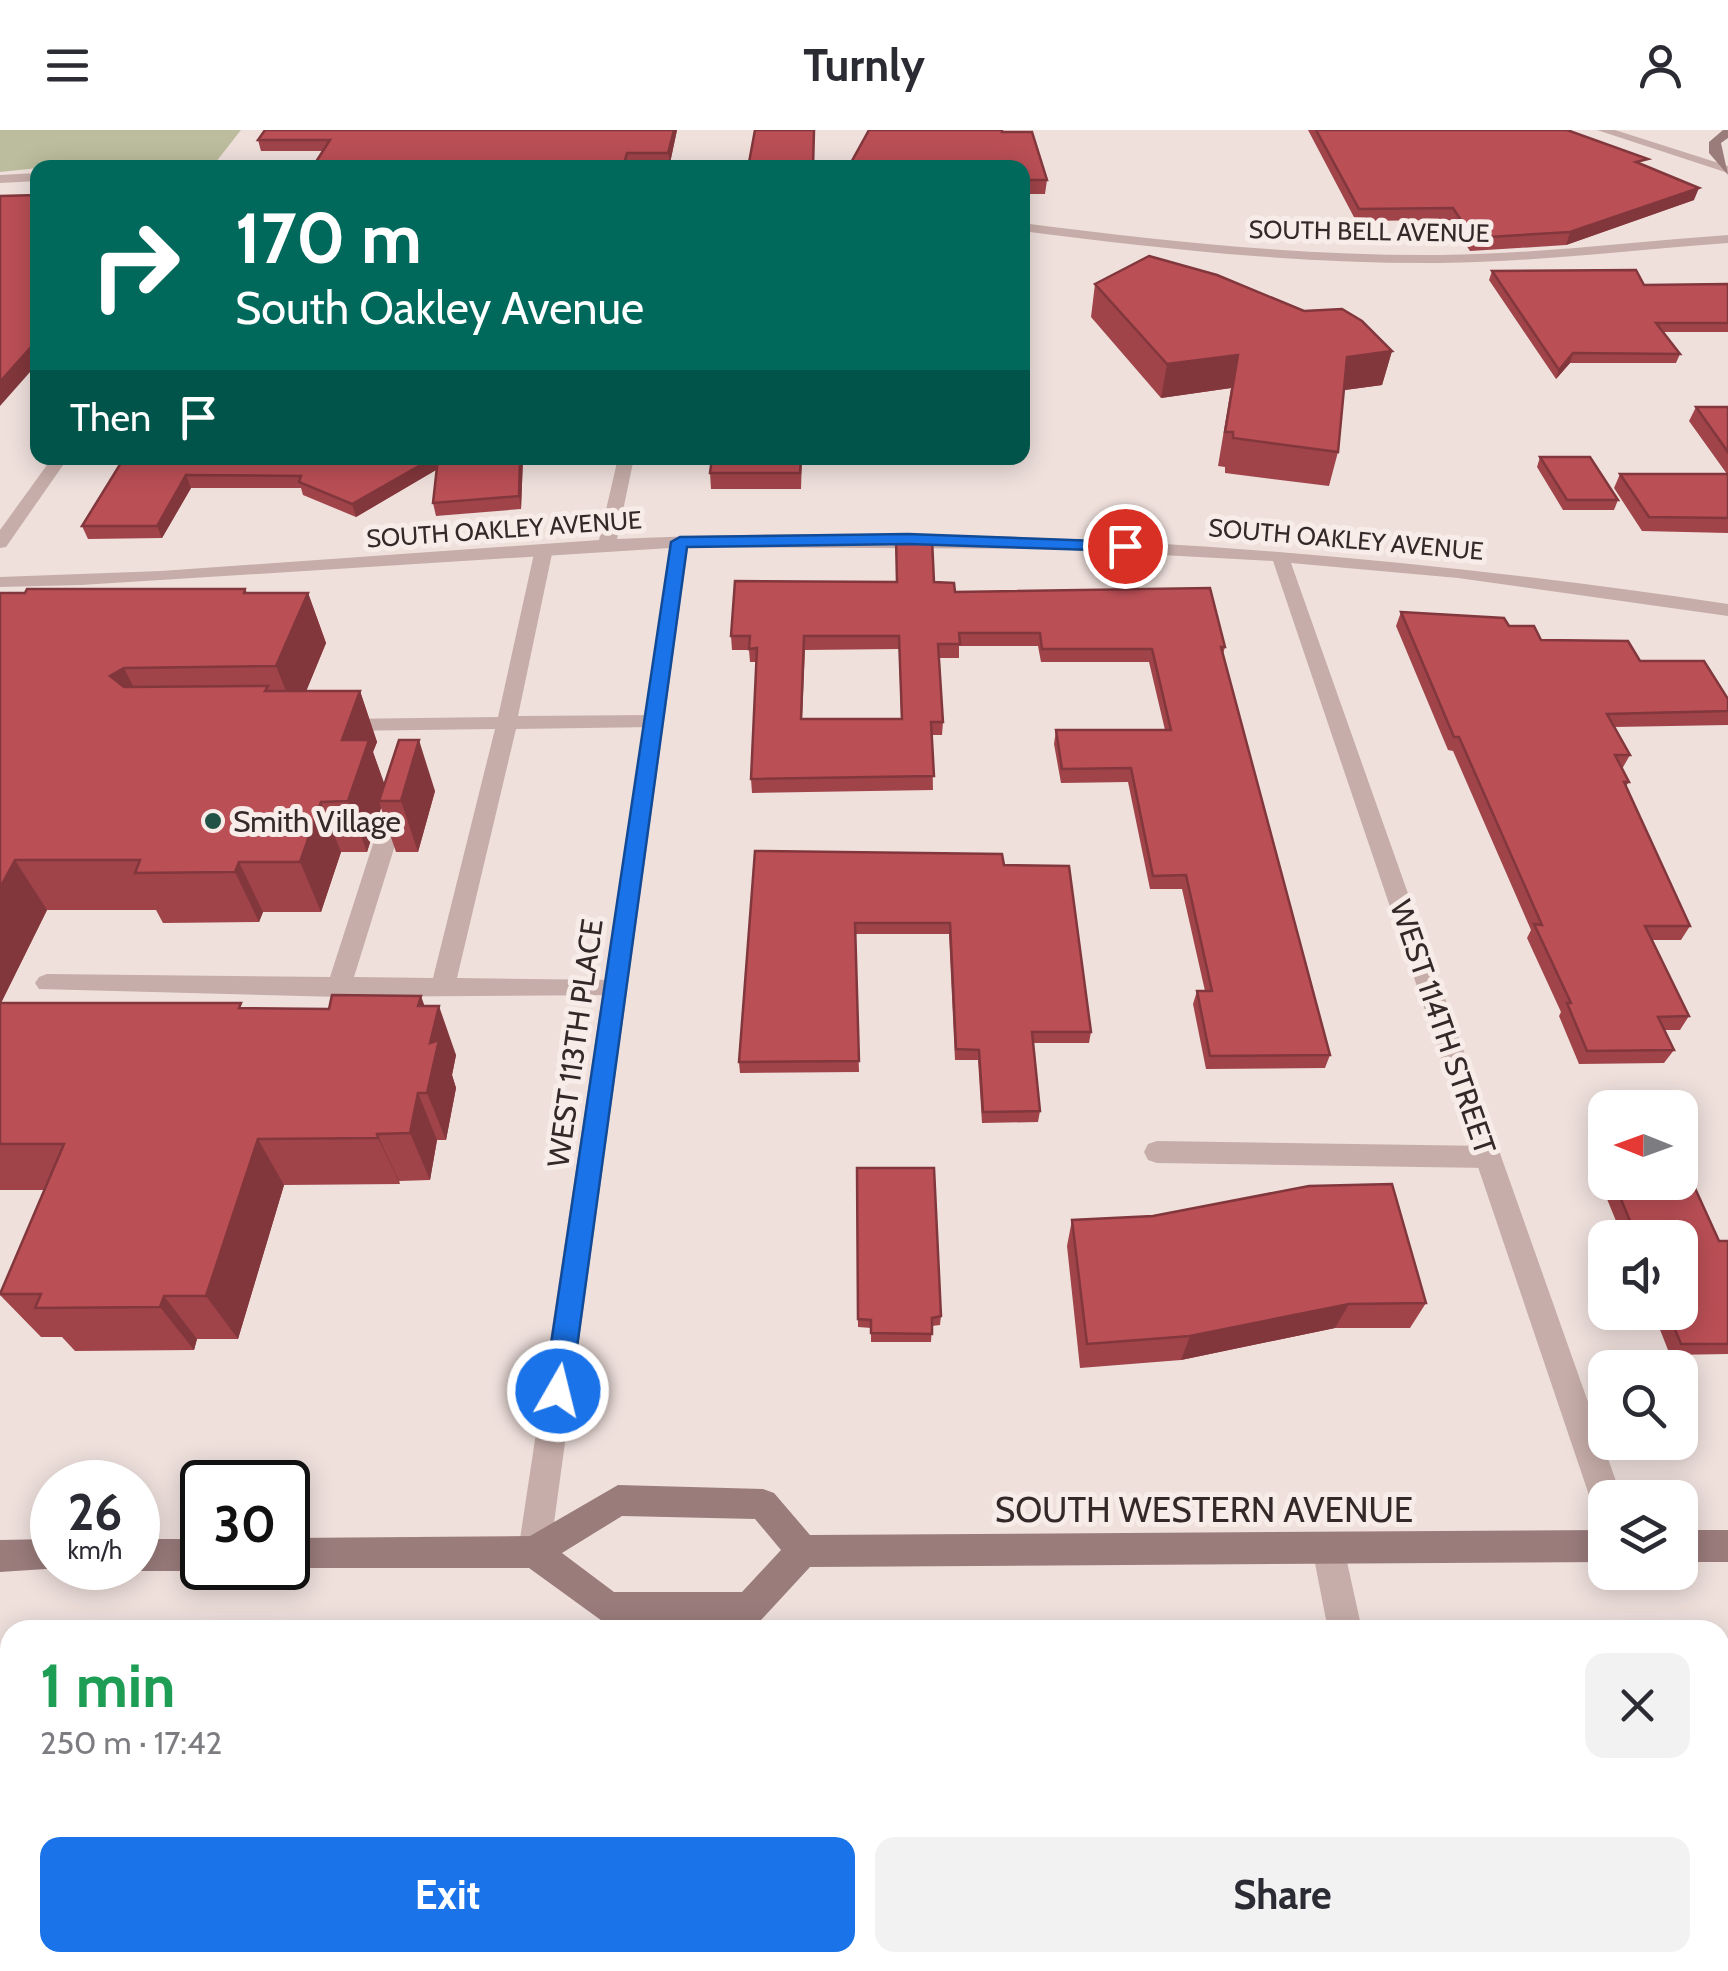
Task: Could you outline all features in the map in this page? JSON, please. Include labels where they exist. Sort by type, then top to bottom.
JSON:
[{"type":"main road","points":[[1728,132],[1715,142],[1715,153],[1728,171]]},
{"type":"main road","points":[[310,1554],[534,1552],[618,1500],[763,1504],[802,1552],[749,1608],[609,1609],[534,1552]]},
{"type":"main road","name":"SOUTH WESTERN AVENUE","points":[[802,1552],[1588,1546]]},
{"type":"main road","points":[[1698,1546],[1728,1546]]},
{"type":"main road","points":[[0,1556],[30,1555]]},
{"type":"street","points":[[1603,130],[1728,171]]},
{"type":"street","points":[[0,179],[30,177]]},
{"type":"street","name":"SOUTH BELL AVENUE","points":[[1030,227],[1221,250],[1340,257],[1532,256],[1724,238]]},
{"type":"street","points":[[0,543],[55,465]]},
{"type":"street","points":[[607,544],[624,465]]},
{"type":"street","name":"SOUTH OAKLEY AVENUE","points":[[0,582],[202,576],[607,544],[908,539],[1068,543],[1280,556],[1461,572],[1728,610]]},
{"type":"street","name":"WEST 113TH PLACE","points":[[534,1552],[680,542]]},
{"type":"street","points":[[442,989],[507,723],[544,549]]},
{"type":"street","name":"WEST 114TH STREET","points":[[1280,556],[1600,1480]]},
{"type":"street","points":[[324,725],[419,733],[507,723],[654,721]]},
{"type":"street","points":[[339,988],[404,780]]},
{"type":"street","points":[[47,983],[615,990]]},
{"type":"street","points":[[1157,1152],[1488,1157]]},
{"type":"street","points":[[1328,1548],[1343,1620]]},
{"type":"green space","points":[[0,130],[241,130],[217,160],[30,160],[30,169],[0,172]]},
{"type":"building","points":[[265,130],[674,130],[668,153],[627,153],[625,160],[317,160],[330,140],[258,140]]},
{"type":"building","points":[[755,130],[814,130],[813,160],[749,160]]},
{"type":"building","points":[[869,130],[1032,132],[1047,180],[1030,180],[1030,160],[852,160]]},
{"type":"building","points":[[1316,130],[1567,130],[1648,159],[1636,162],[1699,188],[1570,232],[1473,238],[1453,208],[1359,209]]},
{"type":"building","points":[[30,195],[30,348],[0,382],[0,196]]},
{"type":"building","points":[[1149,256],[1217,275],[1304,311],[1342,309],[1362,321],[1392,351],[1347,357],[1338,452],[1233,438],[1233,432],[1225,432],[1238,355],[1167,364],[1095,284]]},
{"type":"building","points":[[1636,270],[1644,285],[1728,284],[1728,323],[1656,323],[1680,354],[1573,353],[1559,370],[1492,271]]},
{"type":"building","points":[[1696,407],[1728,407],[1728,452]]},
{"type":"building","points":[[1540,457],[1590,457],[1618,500],[1567,500]]},
{"type":"building","points":[[120,465],[421,465],[352,504],[299,482],[301,476],[186,475],[157,526],[82,526]]},
{"type":"building","points":[[437,465],[520,465],[519,496],[433,503]]},
{"type":"building","points":[[711,465],[801,465],[800,473],[710,473]]},
{"type":"building","points":[[1620,474],[1728,474],[1728,518],[1649,517]]},
{"type":"building","points":[[896,538],[932,539],[934,582],[954,583],[955,592],[1210,588],[1225,647],[1221,647],[1330,1055],[1210,1056],[1197,991],[1212,991],[1186,875],[1153,876],[1131,768],[1062,769],[1056,730],[1171,730],[1152,649],[1042,649],[1040,633],[959,633],[960,644],[938,644],[943,722],[931,722],[934,776],[751,779],[757,648],[749,649],[750,636],[731,636],[735,581],[897,582]],"holes":[[[804,636],[899,636],[902,719],[801,719]]]},
{"type":"building","name":"Smith Village","points":[[27,589],[245,589],[244,593],[308,593],[276,666],[124,668],[110,676],[124,687],[268,686],[265,691],[360,691],[342,740],[369,740],[348,801],[321,802],[300,862],[239,862],[235,872],[135,873],[140,860],[15,860],[0,888],[0,593],[25,593]]},
{"type":"building","points":[[1401,612],[1504,618],[1509,626],[1534,626],[1541,640],[1628,641],[1640,661],[1704,661],[1728,699],[1728,711],[1607,714],[1630,755],[1615,755],[1629,782],[1624,782],[1690,926],[1645,926],[1689,1016],[1658,1017],[1674,1050],[1587,1051],[1567,1003],[1571,1003],[1534,924],[1542,925],[1459,737],[1454,737]]},
{"type":"building","points":[[399,740],[419,740],[401,801],[379,801]]},
{"type":"building","points":[[755,851],[1002,854],[1004,865],[1069,866],[1091,1032],[1032,1032],[1040,1111],[983,1112],[979,1050],[956,1049],[950,923],[855,923],[859,1061],[739,1062]]},
{"type":"building","points":[[332,995],[421,996],[418,1006],[439,1006],[430,1043],[439,1040],[427,1093],[418,1093],[410,1133],[377,1134],[378,1138],[258,1139],[206,1296],[164,1296],[160,1307],[35,1308],[41,1294],[0,1294],[64,1144],[0,1144],[0,1003],[241,1003],[239,1008],[329,1009]]},
{"type":"building","points":[[857,1168],[934,1168],[941,1316],[932,1318],[932,1334],[871,1333],[871,1320],[858,1319]]},
{"type":"building","points":[[1392,1184],[1426,1303],[1349,1304],[1190,1336],[1087,1344],[1072,1220],[1153,1216],[1309,1186]]},
{"type":"building","points":[[1698,1195],[1719,1241],[1728,1241],[1728,1344],[1681,1344],[1675,1330],[1698,1330],[1698,1220],[1630,1220],[1621,1200],[1698,1200]]},
{"type":"place","name":"Smith Village","points":[[213,821]]},
{"type":"route","points":[[558,1391],[680,542],[908,539],[1125,546]]}]
